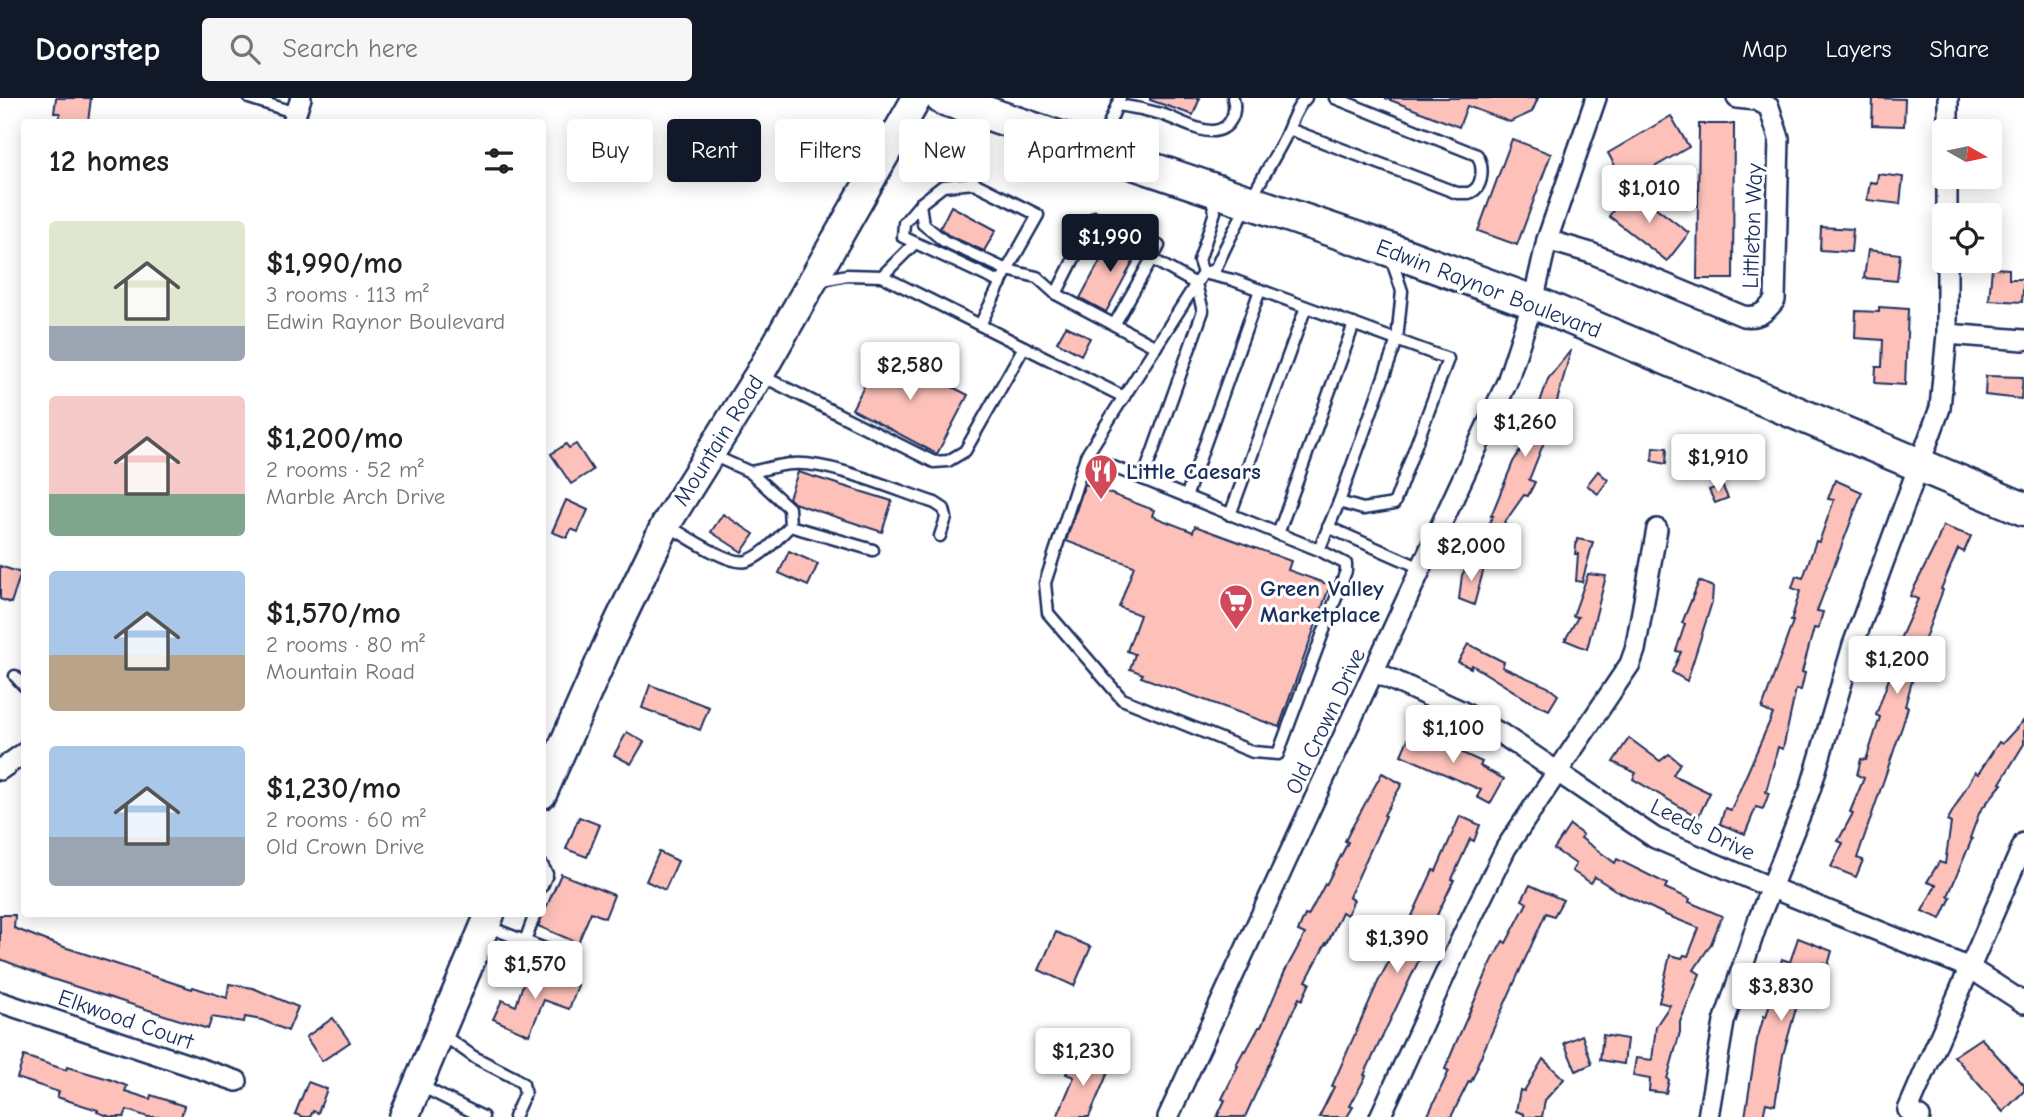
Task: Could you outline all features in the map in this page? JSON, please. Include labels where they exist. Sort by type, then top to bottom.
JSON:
[{"type":"main road","name":"Mountain Road","points":[[546,785],[608,645],[666,524],[813,283],[917,98]]},
{"type":"main road","name":"Edwin Raynor Boulevard","points":[[942,98],[1005,119]]},
{"type":"main road","name":"Edwin Raynor Boulevard","points":[[1159,171],[1533,302],[2024,509]]},
{"type":"main road","points":[[404,1117],[487,920]]},
{"type":"street","points":[[1533,302],[1547,240],[1596,98]]},
{"type":"street","name":"Littleton Way","points":[[1547,240],[1591,253],[1743,316],[1756,317],[1766,312],[1776,300],[1779,138],[1769,107],[1756,100],[1737,98]]},
{"type":"street","points":[[1948,98],[1948,119]]},
{"type":"street","points":[[1707,1117],[1724,1022],[1759,918],[1810,790],[1853,645],[1940,408],[1947,334],[1947,273]]},
{"type":"street","name":"Old Crown Drive","points":[[1168,1117],[1507,382],[1533,302]]},
{"type":"street","points":[[1947,334],[2024,340]]},
{"type":"street","points":[[1380,1117],[1506,848],[1630,664],[1635,650],[1657,529]]},
{"type":"street","name":"Leeds Drive","points":[[1375,672],[1461,711],[1503,735],[1655,838],[1970,968],[2024,1003]]},
{"type":"street","points":[[0,771],[21,755]]},
{"type":"street","points":[[1920,1117],[1908,1110],[2024,843]]},
{"type":"street","name":"Elkwood Court","points":[[0,1002],[237,1081]]},
{"type":"lane","points":[[249,98],[297,111]]},
{"type":"lane","points":[[1111,119],[1119,101],[1214,131],[1224,128],[1232,119],[1235,107],[1233,98]]},
{"type":"lane","points":[[1086,456],[1319,550],[1346,564],[1346,571],[1278,754],[1253,752],[1122,699],[1048,613],[1045,583],[1086,456],[1203,273],[1215,270],[1234,226],[1251,202],[1301,102],[1306,98]]},
{"type":"lane","points":[[1289,130],[1457,193],[1469,193],[1477,188],[1483,171],[1482,162],[1477,155],[1335,98]]},
{"type":"lane","points":[[980,325],[1038,215],[974,183],[943,186],[920,204],[904,223],[903,237],[1001,283]]},
{"type":"lane","points":[[1203,273],[1199,261],[1215,212],[1210,188]]},
{"type":"lane","points":[[920,204],[923,224],[944,241],[1007,270],[1037,277],[1056,294],[1156,347]]},
{"type":"lane","points":[[1056,294],[1095,217],[1159,246],[1114,325]]},
{"type":"lane","points":[[882,276],[915,243]]},
{"type":"lane","points":[[1319,550],[1397,340],[1402,291],[1388,249]]},
{"type":"lane","points":[[1143,479],[1203,311],[1196,284],[1152,259]]},
{"type":"lane","points":[[1203,273],[1233,280],[1448,359],[1394,504],[1363,509],[1339,502]]},
{"type":"lane","points":[[813,283],[848,275],[882,276],[1124,397]]},
{"type":"lane","points":[[1186,497],[1260,290]]},
{"type":"lane","points":[[1230,515],[1306,307]]},
{"type":"lane","points":[[1278,534],[1354,324]]},
{"type":"lane","points":[[758,374],[934,462],[948,461],[965,451],[1024,347]]},
{"type":"lane","points":[[666,524],[730,560],[744,562],[763,552],[790,526],[789,508],[750,472],[709,453]]},
{"type":"lane","points":[[750,472],[791,463],[812,464],[935,503],[944,509],[946,518],[940,536]]},
{"type":"lane","points":[[790,526],[873,550]]},
{"type":"lane","points":[[1328,527],[1421,568]]},
{"type":"lane","points":[[15,676],[21,683]]},
{"type":"lane","points":[[525,941],[534,917]]},
{"type":"lane","points":[[487,920],[525,941],[563,956]]},
{"type":"lane","points":[[439,1032],[474,1057],[523,1084],[525,1093],[514,1117]]},
{"type":"lane","points":[[417,1084],[484,1117]]},
{"type":"building","points":[[56,98],[91,98],[88,119],[59,119],[60,113],[54,113]]},
{"type":"building","points":[[1150,98],[1200,98],[1193,115]]},
{"type":"building","points":[[1385,98],[1538,98],[1532,112],[1510,122],[1467,106],[1459,127]]},
{"type":"building","points":[[1873,98],[1905,99],[1904,126],[1872,125]]},
{"type":"building","points":[[1671,116],[1689,147],[1625,184],[1608,153]]},
{"type":"building","points":[[1699,124],[1734,124],[1733,279],[1697,279]]},
{"type":"building","points":[[1512,139],[1551,154],[1517,245],[1478,231]]},
{"type":"building","points":[[1878,174],[1903,177],[1900,204],[1867,200],[1870,182],[1877,183]]},
{"type":"building","points":[[1630,188],[1689,233],[1667,261],[1609,216]]},
{"type":"building","points":[[951,206],[996,230],[984,251],[948,235],[940,228]]},
{"type":"building","points":[[1821,227],[1853,229],[1851,252],[1820,250]]},
{"type":"building","points":[[1113,237],[1139,251],[1106,312],[1080,298]]},
{"type":"building","points":[[1868,250],[1900,254],[1897,281],[1864,278]]},
{"type":"building","points":[[2002,269],[2009,269],[2009,279],[2024,279],[2022,302],[1989,300],[1992,273],[2002,273]]},
{"type":"building","points":[[1879,307],[1908,309],[1905,385],[1875,383],[1876,367],[1882,367],[1883,340],[1855,338],[1856,311],[1879,312]]},
{"type":"building","points":[[1066,326],[1090,338],[1081,355],[1057,342]]},
{"type":"building","points":[[1571,350],[1550,427],[1529,480],[1535,482],[1528,496],[1524,495],[1505,522],[1489,552],[1476,545],[1493,516],[1513,462],[1530,435],[1524,432],[1536,414],[1548,379]]},
{"type":"building","points":[[883,351],[968,395],[937,454],[852,409]]},
{"type":"building","points":[[1986,376],[2023,377],[2021,399],[1985,395]]},
{"type":"building","points":[[566,444],[569,448],[576,444],[593,470],[571,484],[551,454]]},
{"type":"building","points":[[1653,447],[1667,448],[1666,464],[1652,461]]},
{"type":"building","points":[[1598,471],[1608,480],[1598,494],[1587,485]]},
{"type":"building","points":[[798,472],[892,501],[882,532],[794,503],[789,498]]},
{"type":"building","points":[[1835,480],[1862,492],[1817,611],[1823,612],[1818,629],[1814,628],[1802,672],[1805,673],[1801,690],[1796,689],[1783,749],[1778,747],[1766,792],[1769,793],[1763,809],[1756,807],[1745,834],[1720,824],[1725,808],[1731,810],[1773,714],[1762,709],[1793,621],[1800,591],[1792,588],[1796,576],[1803,578],[1816,541],[1819,542],[1834,500],[1828,499]]},
{"type":"building","name":"Green Valley Marketplace","points":[[1085,484],[1154,510],[1152,516],[1193,532],[1195,526],[1291,561],[1288,570],[1330,585],[1279,727],[1141,677],[1143,674],[1130,669],[1135,654],[1127,651],[1140,615],[1119,607],[1134,566],[1066,541]]},
{"type":"building","points":[[1722,485],[1728,498],[1715,503],[1709,490]]},
{"type":"building","points":[[566,500],[588,510],[578,532],[571,529],[567,538],[552,532]]},
{"type":"building","points":[[723,514],[754,534],[742,552],[711,532]]},
{"type":"building","points":[[1943,526],[1971,536],[1964,552],[1958,549],[1941,589],[1943,590],[1922,646],[1905,706],[1908,707],[1903,724],[1857,858],[1863,860],[1856,877],[1831,867],[1843,843],[1838,841],[1853,813],[1850,812],[1864,778],[1857,775],[1861,759],[1866,760],[1880,717],[1876,715],[1897,656],[1892,655],[1897,638],[1900,639],[1918,599],[1910,596]]},
{"type":"building","points":[[1577,539],[1593,542],[1582,582],[1576,581]]},
{"type":"building","points":[[789,551],[818,564],[808,586],[779,573]]},
{"type":"building","points":[[1470,561],[1484,568],[1474,605],[1459,599],[1462,575]]},
{"type":"building","points":[[0,566],[21,573],[11,603],[0,599]]},
{"type":"building","points":[[1588,574],[1606,576],[1587,649],[1565,640],[1578,617],[1573,616]]},
{"type":"building","points":[[1699,581],[1713,587],[1712,602],[1687,681],[1672,672],[1681,652],[1676,651],[1685,624],[1682,623]]},
{"type":"building","points":[[1468,644],[1504,662],[1502,667],[1548,687],[1558,695],[1549,710],[1472,665],[1471,668],[1458,662]]},
{"type":"building","points":[[650,685],[709,707],[700,730],[642,708]]},
{"type":"building","points":[[2024,720],[2024,744],[2000,783],[2002,784],[1980,811],[1941,919],[1922,911],[1936,885],[1927,882],[1939,862],[1945,864],[1951,823],[1947,821],[1975,772],[1978,774],[1999,742],[2002,744]]},
{"type":"building","points":[[627,732],[644,742],[631,764],[614,755]]},
{"type":"building","points":[[1411,732],[1482,762],[1480,766],[1504,779],[1490,804],[1477,797],[1481,790],[1401,755]]},
{"type":"building","points":[[1629,738],[1660,761],[1669,754],[1680,763],[1673,775],[1710,793],[1698,817],[1633,779],[1636,773],[1613,762]]},
{"type":"building","points":[[1382,773],[1402,784],[1384,815],[1386,816],[1349,897],[1354,900],[1347,915],[1342,912],[1306,981],[1310,983],[1302,1000],[1299,998],[1245,1117],[1217,1117],[1225,1100],[1222,1099],[1238,1066],[1236,1065],[1261,1027],[1285,971],[1305,934],[1298,931],[1305,915],[1308,916],[1326,885],[1348,842],[1345,841]]},
{"type":"building","points":[[1460,816],[1480,825],[1474,841],[1470,839],[1427,936],[1430,937],[1350,1106],[1353,1107],[1347,1117],[1319,1117],[1378,982],[1433,870],[1436,871]]},
{"type":"building","points":[[579,817],[600,825],[587,857],[566,849]]},
{"type":"building","points":[[1570,825],[1583,835],[1581,838],[1615,863],[1617,859],[1667,884],[1665,888],[1690,899],[1689,902],[1722,916],[1711,944],[1694,970],[1700,974],[1680,1022],[1666,1093],[1649,1091],[1650,1079],[1633,1076],[1636,1058],[1652,1060],[1656,1026],[1670,1005],[1659,1002],[1670,955],[1682,958],[1684,955],[1688,956],[1699,928],[1615,890],[1595,877],[1591,883],[1572,871],[1576,864],[1554,849]]},
{"type":"building","points":[[659,852],[678,861],[665,890],[646,881]]},
{"type":"building","points":[[561,874],[614,895],[605,918],[591,912],[578,943],[538,926],[542,917],[546,917],[546,908]]},
{"type":"building","points":[[1530,885],[1563,900],[1554,916],[1546,913],[1471,1082],[1469,1081],[1451,1117],[1427,1117],[1449,1071],[1445,1069],[1492,961],[1503,941],[1506,943],[1527,903],[1522,900]]},
{"type":"building","points":[[0,915],[15,915],[14,928],[55,944],[192,989],[193,987],[227,998],[229,984],[253,988],[298,1007],[288,1031],[262,1020],[245,1017],[244,1022],[212,1017],[208,1029],[49,978],[0,959]]},
{"type":"building","points":[[1056,932],[1091,947],[1074,986],[1039,970]]},
{"type":"building","points":[[1798,938],[1832,951],[1828,965],[1822,963],[1815,980],[1806,978],[1805,984],[1803,983],[1783,1055],[1775,1105],[1766,1103],[1763,1117],[1745,1117],[1757,1040],[1764,1016],[1766,1017],[1782,959],[1790,962]]},
{"type":"building","points":[[538,971],[578,985],[569,1009],[544,1000],[529,1035],[493,1019],[502,1000],[516,1006],[526,975],[535,978]]},
{"type":"building","points":[[333,1018],[350,1042],[322,1061],[306,1037]]},
{"type":"building","points":[[1582,1035],[1592,1064],[1576,1071],[1564,1043]]},
{"type":"building","points":[[1603,1035],[1627,1039],[1624,1064],[1600,1060]]},
{"type":"building","points":[[1981,1038],[2024,1085],[2024,1091],[2003,1112],[1954,1056]]},
{"type":"building","points":[[1074,1055],[1109,1070],[1089,1117],[1057,1117],[1074,1077],[1066,1074]]},
{"type":"building","points":[[24,1056],[66,1070],[67,1067],[109,1079],[127,1086],[125,1091],[150,1099],[151,1095],[184,1106],[181,1117],[148,1117],[127,1110],[124,1117],[111,1117],[57,1097],[59,1092],[17,1078]]},
{"type":"building","points":[[1543,1059],[1564,1079],[1545,1100],[1542,1117],[1524,1117],[1524,1114],[1516,1111],[1520,1090],[1524,1091]]},
{"type":"building","points":[[308,1082],[327,1089],[318,1113],[313,1111],[310,1117],[303,1117],[295,1114]]},
{"type":"place","name":"Little Caesars","points":[[1101,501]]},
{"type":"place","name":"Green Valley Marketplace","points":[[1236,631]]}]
